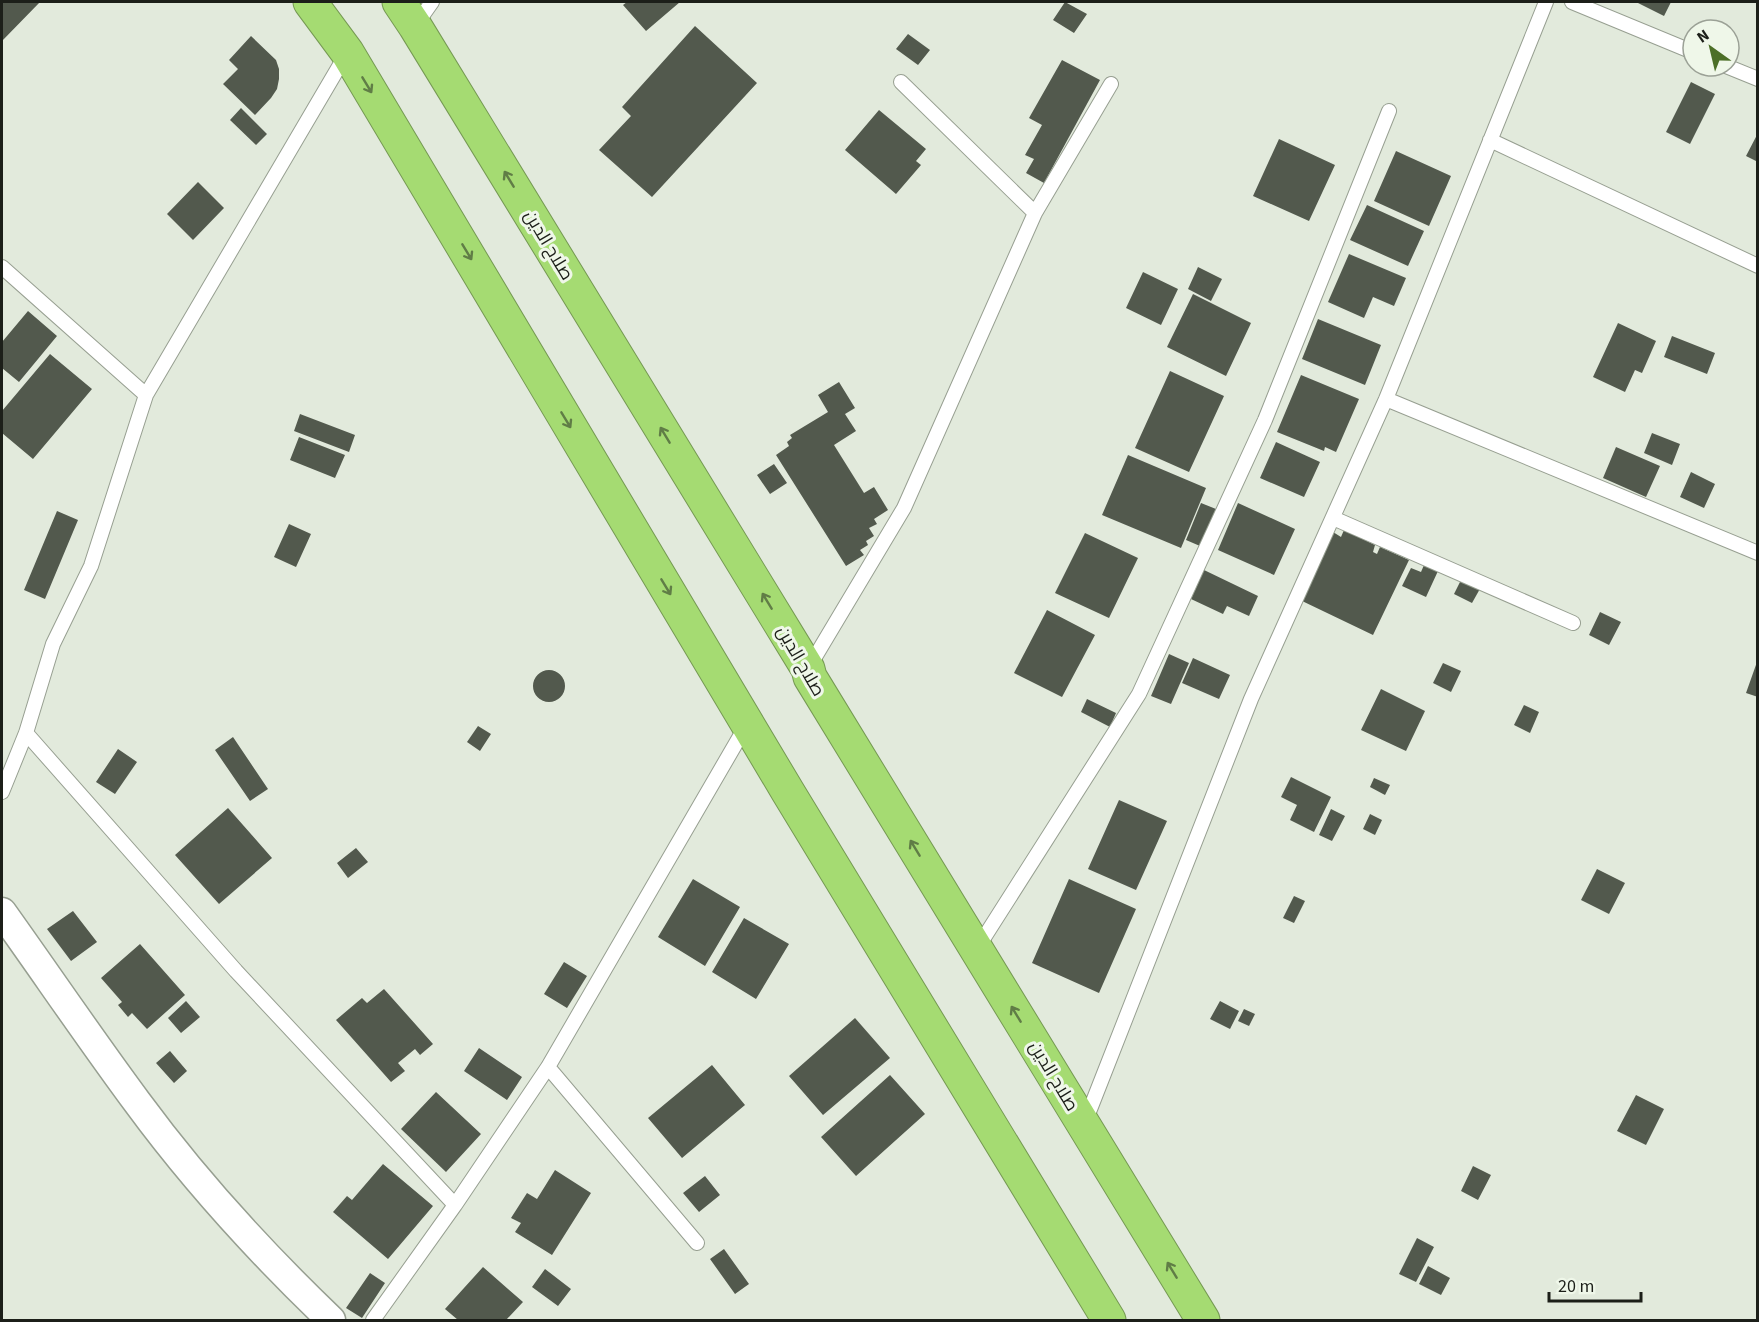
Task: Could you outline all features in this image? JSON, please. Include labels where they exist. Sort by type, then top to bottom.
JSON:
[{"type":"highway","points":[[310,2],[347,52],[748,723],[1109,1320]]},
{"type":"highway","name":"صلاح الدين","points":[[416,10],[808,669],[810,677],[1203,1320]]},
{"type":"street","points":[[2,912],[137,1103],[204,1187],[277,1268],[331,1320]]},
{"type":"lane","points":[[1084,1124],[1251,699],[1386,399],[1546,2]]},
{"type":"lane","points":[[1572,2],[1681,47]]},
{"type":"lane","points":[[2,792],[26,733],[53,644],[91,566],[146,395],[347,52]]},
{"type":"lane","points":[[1741,72],[1758,79]]},
{"type":"lane","points":[[901,82],[1035,213]]},
{"type":"lane","points":[[808,669],[904,508],[1035,213],[1111,84]]},
{"type":"lane","points":[[976,949],[1139,694],[1265,420],[1389,111]]},
{"type":"lane","points":[[1490,140],[1758,266]]},
{"type":"lane","points":[[2,267],[146,395]]},
{"type":"lane","points":[[1386,399],[1758,553]]},
{"type":"lane","points":[[1333,518],[1573,622]]},
{"type":"lane","points":[[373,1320],[548,1067],[748,723]]},
{"type":"lane","points":[[26,733],[236,971],[454,1205]]},
{"type":"lane","points":[[548,1067],[697,1243]]},
{"type":"building","points":[[2,2],[40,2],[2,41]]},
{"type":"building","points":[[627,2],[680,2],[646,31],[623,5]]},
{"type":"building","points":[[1065,2],[1087,14],[1074,33],[1053,20]]},
{"type":"building","points":[[1636,2],[1671,2],[1664,16]]},
{"type":"building","points":[[695,26],[757,83],[652,197],[599,150],[631,116],[622,107]]},
{"type":"building","points":[[908,34],[930,50],[918,65],[896,49]]},
{"type":"building","points":[[251,36],[276,60],[279,69],[277,89],[255,115],[223,84],[238,69],[229,60]]},
{"type":"building","points":[[1062,60],[1100,80],[1044,183],[1026,173],[1034,159],[1025,155],[1042,125],[1029,118]]},
{"type":"building","points":[[1691,82],[1715,94],[1690,144],[1666,132]]},
{"type":"building","points":[[241,108],[267,134],[256,145],[230,120]]},
{"type":"building","points":[[879,110],[926,149],[916,161],[921,165],[896,194],[845,150]]},
{"type":"building","points":[[1758,133],[1758,162],[1746,156]]},
{"type":"building","points":[[1279,139],[1335,165],[1309,221],[1253,196]]},
{"type":"building","points":[[1396,151],[1451,176],[1429,226],[1374,201]]},
{"type":"building","points":[[198,182],[224,208],[193,240],[167,214]]},
{"type":"building","points":[[1367,205],[1424,231],[1408,266],[1350,240]]},
{"type":"building","points":[[1349,254],[1406,278],[1394,306],[1373,297],[1364,318],[1328,302]]},
{"type":"building","points":[[1198,267],[1222,279],[1211,301],[1188,289]]},
{"type":"building","points":[[1143,272],[1178,289],[1161,325],[1126,308]]},
{"type":"building","points":[[1193,294],[1251,323],[1226,376],[1167,347]]},
{"type":"building","points":[[28,311],[57,336],[19,382],[2,368],[2,342]]},
{"type":"building","points":[[1318,319],[1381,345],[1365,385],[1302,359]]},
{"type":"building","points":[[1618,323],[1656,341],[1642,373],[1635,370],[1625,392],[1593,377]]},
{"type":"building","points":[[1672,336],[1715,353],[1707,374],[1664,357]]},
{"type":"building","points":[[50,354],[92,389],[33,459],[2,433],[2,411]]},
{"type":"building","points":[[1170,371],[1224,396],[1189,472],[1135,448]]},
{"type":"building","points":[[1301,375],[1359,399],[1336,452],[1325,447],[1324,451],[1277,432]]},
{"type":"building","points":[[839,382],[855,408],[845,414],[856,431],[834,445],[864,493],[874,487],[888,510],[874,519],[877,524],[869,528],[874,536],[866,541],[868,545],[860,550],[864,555],[846,566],[776,455],[789,446],[787,442],[792,438],[790,435],[828,412],[818,395]]},
{"type":"building","points":[[300,414],[355,435],[349,452],[294,431]]},
{"type":"building","points":[[1652,433],[1680,444],[1672,465],[1644,453]]},
{"type":"building","points":[[299,437],[345,455],[335,478],[290,460]]},
{"type":"building","points":[[1276,442],[1320,462],[1304,497],[1260,478]]},
{"type":"building","points":[[1616,447],[1660,466],[1646,497],[1603,478]]},
{"type":"building","points":[[1128,455],[1206,488],[1181,548],[1102,515]]},
{"type":"building","points":[[774,464],[787,483],[770,494],[757,475]]},
{"type":"building","points":[[1691,472],[1715,484],[1704,508],[1680,497]]},
{"type":"building","points":[[1201,503],[1216,509],[1200,546],[1186,540]]},
{"type":"building","points":[[1238,503],[1295,529],[1274,575],[1218,550]]},
{"type":"building","points":[[57,511],[78,520],[45,599],[24,590]]},
{"type":"building","points":[[289,524],[311,534],[296,567],[274,557]]},
{"type":"building","points":[[1344,530],[1375,545],[1373,552],[1377,554],[1380,547],[1409,560],[1373,635],[1300,600],[1333,532],[1341,537]]},
{"type":"building","points":[[1085,533],[1138,558],[1109,618],[1055,593]]},
{"type":"building","points":[[1424,565],[1438,571],[1426,597],[1402,586],[1411,568],[1421,572]]},
{"type":"building","points":[[1204,570],[1258,596],[1249,616],[1227,606],[1223,614],[1191,599]]},
{"type":"building","points":[[1462,578],[1481,587],[1472,603],[1454,594]]},
{"type":"building","points":[[1047,610],[1095,635],[1062,697],[1014,673]]},
{"type":"building","points":[[1600,612],[1621,622],[1609,645],[1589,635]]},
{"type":"building","points":[[1169,654],[1189,663],[1171,704],[1151,696]]},
{"type":"building","points":[[1193,658],[1230,675],[1219,699],[1182,683]]},
{"type":"building","points":[[1758,662],[1758,697],[1746,693]]},
{"type":"building","points":[[1443,663],[1461,671],[1451,692],[1433,683]]},
{"type":"building","points":[[549,670],[560,675],[565,686],[560,697],[549,702],[538,697],[533,686],[538,675]]},
{"type":"building","points":[[1381,689],[1425,711],[1406,751],[1361,730]]},
{"type":"building","points":[[1087,699],[1116,713],[1110,727],[1081,712]]},
{"type":"building","points":[[1524,705],[1539,712],[1530,733],[1514,725]]},
{"type":"building","points":[[478,726],[491,734],[480,751],[467,742]]},
{"type":"building","points":[[233,737],[268,789],[250,801],[215,750]]},
{"type":"building","points":[[118,749],[137,762],[115,794],[96,782]]},
{"type":"building","points":[[1291,777],[1331,797],[1314,832],[1290,820],[1297,805],[1281,797]]},
{"type":"building","points":[[1374,778],[1390,785],[1385,795],[1370,787]]},
{"type":"building","points":[[1119,800],[1167,821],[1136,890],[1088,869]]},
{"type":"building","points":[[228,808],[272,858],[219,904],[175,855]]},
{"type":"building","points":[[1331,809],[1345,816],[1332,841],[1319,835]]},
{"type":"building","points":[[1370,814],[1382,820],[1375,835],[1363,829]]},
{"type":"building","points":[[356,848],[368,862],[348,878],[337,863]]},
{"type":"building","points":[[1597,869],[1625,883],[1609,914],[1581,900]]},
{"type":"building","points":[[693,879],[740,907],[705,966],[658,937]]},
{"type":"building","points":[[1069,879],[1136,909],[1099,993],[1032,963]]},
{"type":"building","points":[[1294,896],[1305,901],[1294,923],[1283,918]]},
{"type":"building","points":[[73,911],[97,942],[71,961],[47,929]]},
{"type":"building","points":[[744,918],[789,944],[756,999],[712,972]]},
{"type":"building","points":[[140,944],[185,995],[147,1029],[132,1013],[128,1017],[118,1005],[122,1002],[101,978]]},
{"type":"building","points":[[564,962],[587,976],[567,1008],[544,994]]},
{"type":"building","points":[[384,989],[433,1044],[420,1055],[415,1049],[398,1063],[405,1071],[391,1082],[336,1020],[362,998],[367,1003]]},
{"type":"building","points":[[186,1001],[200,1017],[181,1033],[168,1018]]},
{"type":"building","points":[[1220,1001],[1239,1011],[1230,1029],[1210,1019]]},
{"type":"building","points":[[1244,1009],[1255,1014],[1249,1026],[1238,1021]]},
{"type":"building","points":[[855,1018],[890,1058],[823,1115],[789,1076]]},
{"type":"building","points":[[479,1048],[522,1077],[507,1100],[464,1071]]},
{"type":"building","points":[[170,1051],[187,1071],[174,1083],[156,1063]]},
{"type":"building","points":[[712,1065],[745,1105],[682,1158],[648,1118]]},
{"type":"building","points":[[890,1075],[925,1114],[856,1176],[821,1137]]},
{"type":"building","points":[[436,1092],[481,1134],[446,1172],[401,1129]]},
{"type":"building","points":[[1636,1095],[1664,1109],[1646,1145],[1617,1131]]},
{"type":"building","points":[[383,1164],[433,1206],[388,1259],[333,1212],[347,1196],[352,1200]]},
{"type":"building","points":[[1473,1166],[1491,1175],[1478,1200],[1461,1191]]},
{"type":"building","points":[[555,1170],[591,1193],[552,1255],[515,1232],[521,1223],[511,1218],[527,1193],[537,1199]]},
{"type":"building","points":[[705,1176],[720,1195],[699,1212],[683,1193]]},
{"type":"building","points":[[1417,1238],[1434,1247],[1416,1282],[1399,1274]]},
{"type":"building","points":[[724,1249],[749,1284],[735,1294],[710,1259]]},
{"type":"building","points":[[1428,1266],[1450,1278],[1441,1295],[1419,1284]]},
{"type":"building","points":[[483,1267],[523,1302],[506,1320],[458,1320],[445,1309]]},
{"type":"building","points":[[545,1269],[571,1289],[558,1306],[532,1287]]},
{"type":"building","points":[[370,1273],[385,1283],[362,1318],[346,1308]]}]
